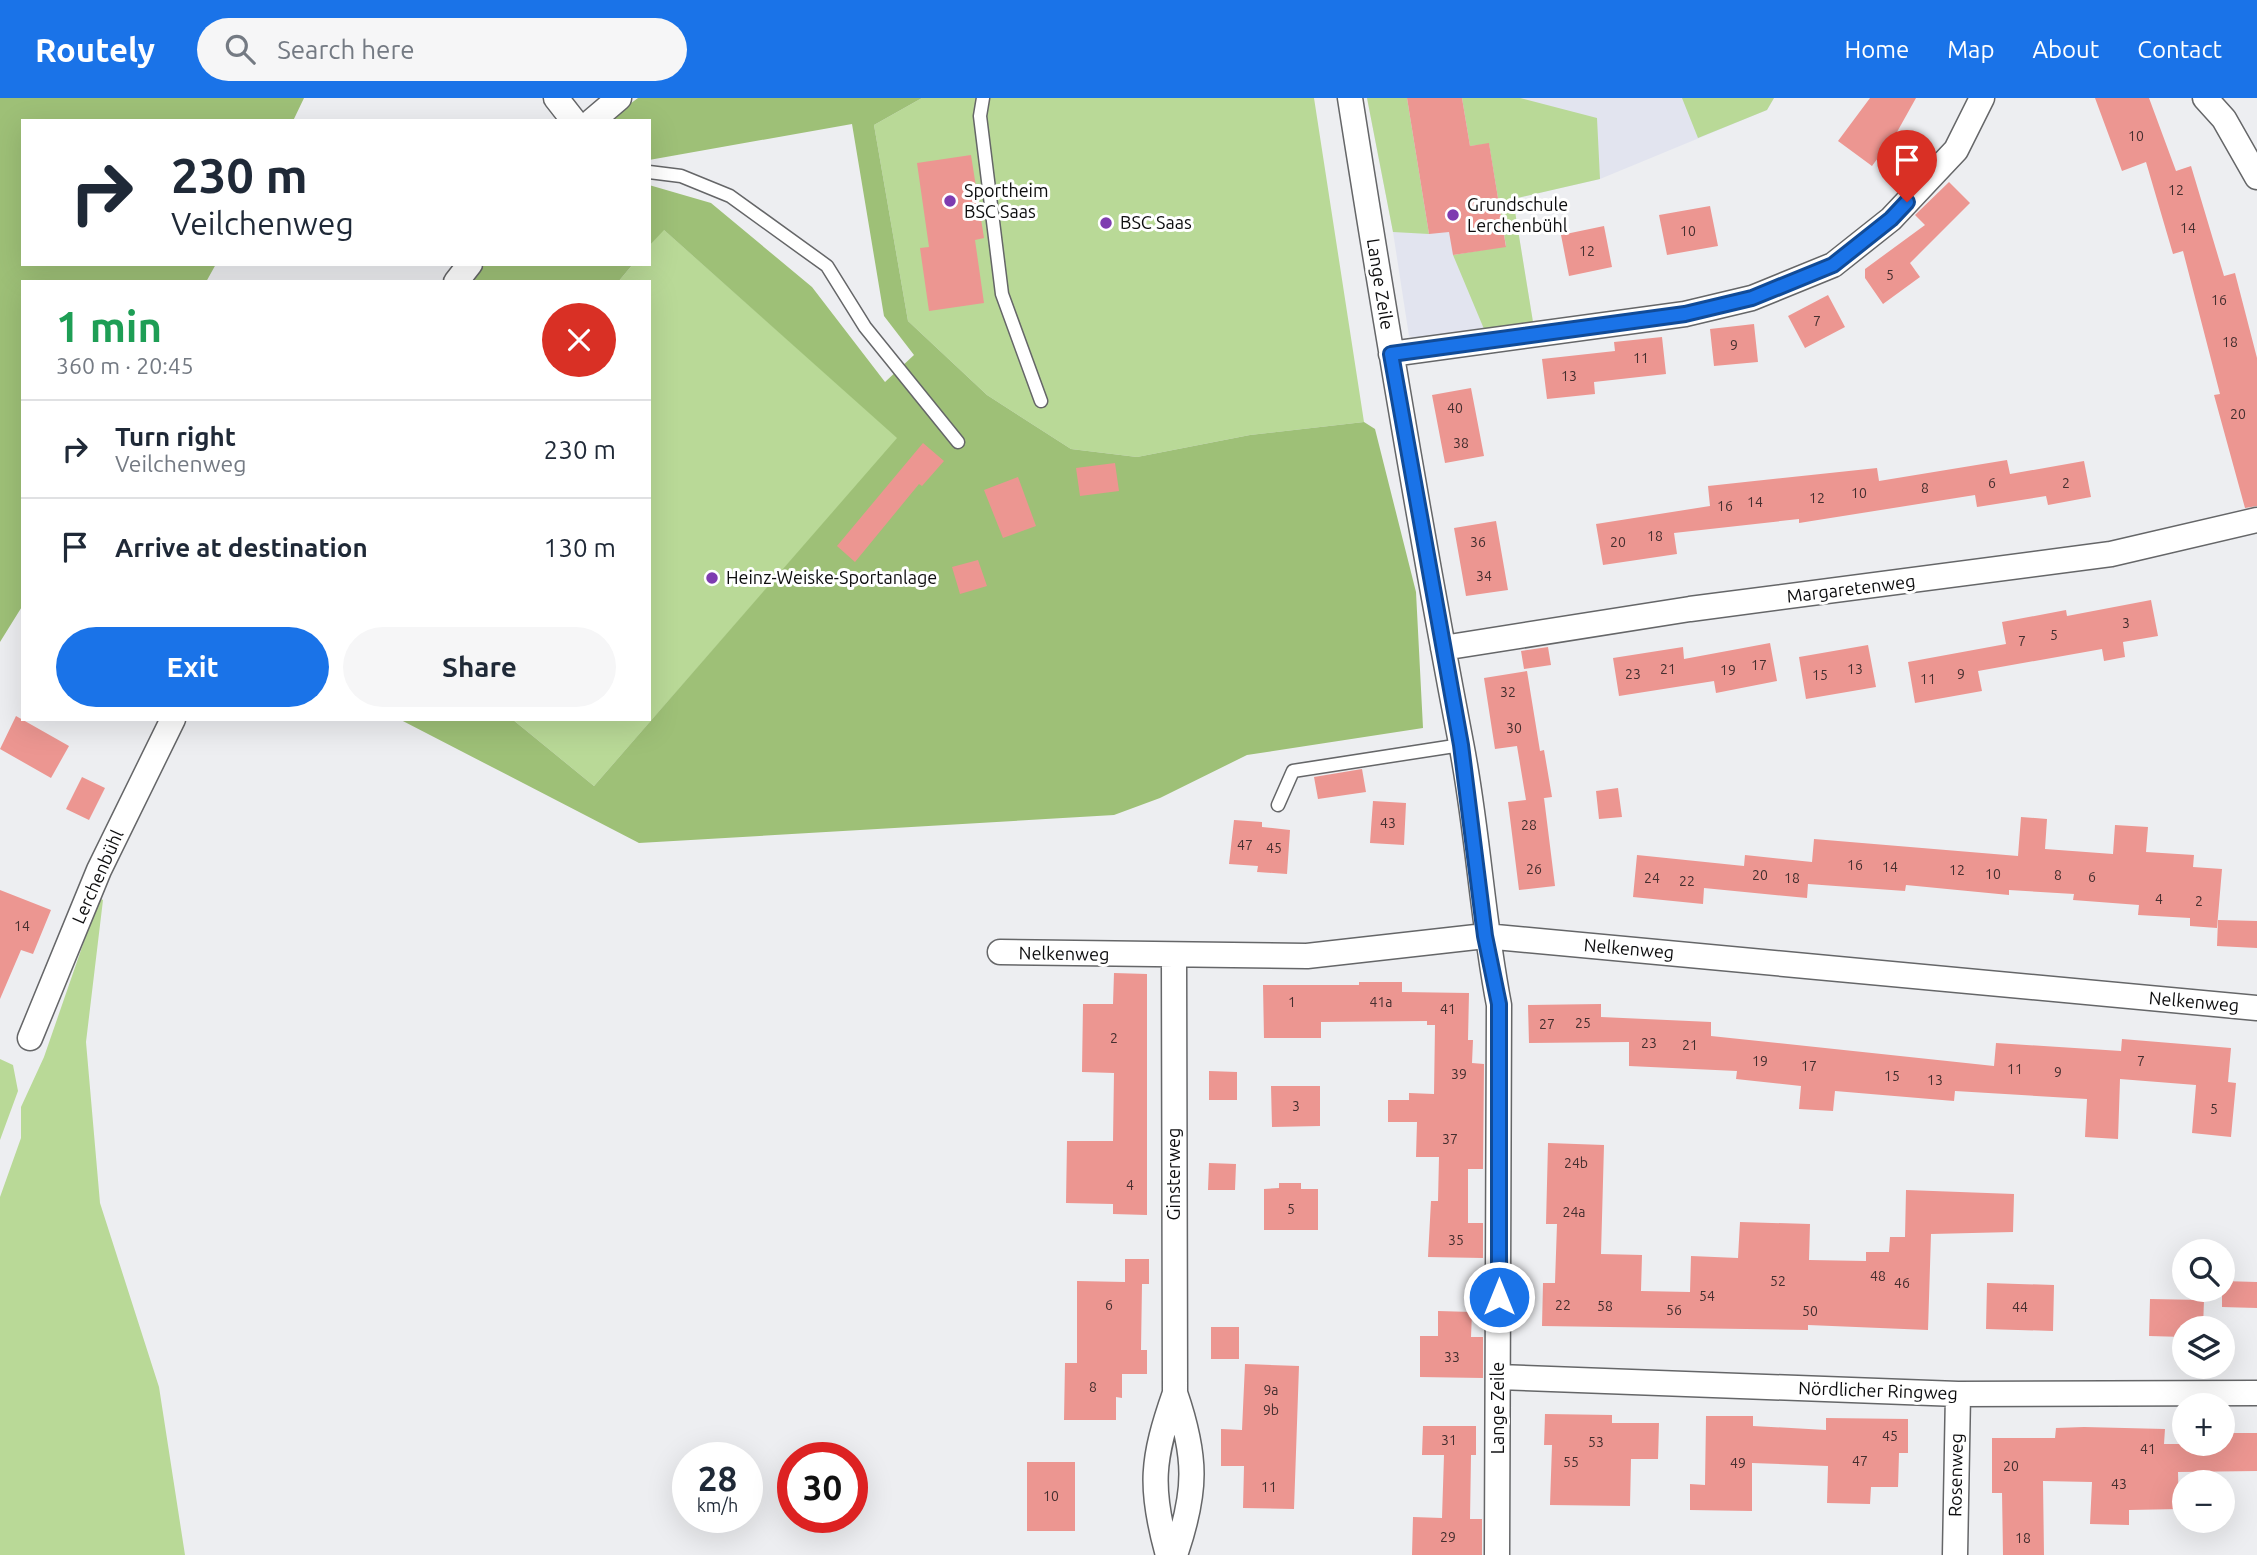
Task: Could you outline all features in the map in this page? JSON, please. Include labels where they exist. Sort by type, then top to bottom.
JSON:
[{"type":"street","points":[[556,98],[572,119]]},
{"type":"street","points":[[594,119],[619,98]]},
{"type":"street","name":"Lange Zeile","points":[[1350,98],[1391,354],[1461,745],[1485,936],[1499,1004],[1497,1555]]},
{"type":"street","points":[[1391,354],[1685,314],[1752,298],[1833,265],[1891,219],[1956,150],[1982,98]]},
{"type":"street","points":[[2205,98],[2224,120],[2257,177]]},
{"type":"street","points":[[458,280],[468,266]]},
{"type":"street","name":"Margaretenweg","points":[[1443,648],[1690,608],[2110,554],[2257,520]]},
{"type":"street","name":"Lerchenbühl","points":[[30,1038],[99,870],[172,721]]},
{"type":"street","name":"Nelkenweg","points":[[1000,952],[1307,956],[1485,936],[2257,1008]]},
{"type":"street","name":"Ginsterweg","points":[[1174,956],[1175,1393],[1190,1437],[1192,1477],[1189,1513],[1175,1555]]},
{"type":"street","name":"Nördlicher Ringweg","points":[[1499,1377],[1958,1394],[2257,1394]]},
{"type":"street","name":"Ginsterweg","points":[[1168,1555],[1156,1512],[1154,1473],[1159,1438],[1175,1393]]},
{"type":"street","name":"Rosenweg","points":[[1955,1555],[1958,1394]]},
{"type":"lane","points":[[983,98],[980,116],[1002,294],[1041,401]]},
{"type":"lane","points":[[651,172],[681,176],[730,196],[827,266],[865,327],[958,442]]},
{"type":"lane","points":[[1278,805],[1293,771],[1461,745]]},
{"type":"shaded area","name":"Grundschule Lerchenbühl","points":[[1367,98],[1774,98],[1767,110],[1600,179],[1513,199],[1533,322],[1419,339],[1409,336],[1393,232]]},
{"type":"green space","points":[[0,98],[304,98],[294,119],[21,119],[21,266],[215,266],[207,280],[21,280],[21,608],[0,642]]},
{"type":"green space","points":[[638,98],[922,98],[874,125],[908,321],[987,395],[1071,449],[1137,457],[1250,435],[1364,422],[1375,429],[1416,592],[1423,728],[1247,755],[1160,798],[1114,815],[639,843],[403,721],[514,721],[594,786],[897,438],[664,230],[651,244],[651,186],[711,203],[812,287],[885,382],[914,355],[884,316],[852,124],[651,160],[651,119],[610,119]]},
{"type":"green space","name":"BSC Saas","points":[[922,98],[1314,98],[1364,422],[1250,435],[1137,457],[1071,449],[987,395],[908,321],[874,125]]},
{"type":"green space","points":[[1367,98],[1407,98],[1429,234],[1393,232]]},
{"type":"green space","points":[[1462,98],[1520,98],[1597,118],[1600,179],[1513,199],[1533,322],[1484,329],[1453,255],[1506,246],[1489,144],[1470,146]]},
{"type":"green space","points":[[1682,98],[1774,98],[1767,110],[1698,138]]},
{"type":"green space","name":"Heinz-Weiske-Sportanlage","points":[[663,229],[898,438],[651,721],[651,280],[620,280],[631,266],[651,266],[651,244]]},
{"type":"green space","points":[[483,266],[631,266],[620,280],[472,280]]},
{"type":"green space","name":"Heinz-Weiske-Sportanlage","points":[[514,721],[651,721],[594,786]]},
{"type":"green space","points":[[99,898],[103,900],[86,1042],[100,1203],[159,1387],[185,1555],[0,1555],[0,1197],[21,1138],[21,1107],[44,1057]]},
{"type":"green space","points":[[0,1059],[13,1065],[18,1091],[0,1140]]},
{"type":"building","points":[[1407,98],[1462,98],[1470,146],[1489,143],[1506,247],[1453,255],[1449,232],[1429,234]]},
{"type":"building","points":[[1870,98],[1916,98],[1897,132],[1872,166],[1838,141]]},
{"type":"building","points":[[2095,98],[2149,98],[2176,171],[2191,166],[2224,276],[2235,273],[2257,358],[2257,506],[2245,508],[2214,395],[2220,394],[2183,251],[2173,254],[2146,162],[2122,171]]},
{"type":"building","name":"Sportheim BSC Saas","points":[[971,155],[984,238],[975,240],[984,303],[929,311],[920,248],[929,247],[917,163]]},
{"type":"building","points":[[1949,182],[1970,203],[1910,263],[1920,277],[1883,304],[1865,278],[1865,269],[1925,225],[1915,215]]},
{"type":"building","points":[[1710,206],[1718,246],[1667,255],[1659,215]]},
{"type":"building","points":[[1604,226],[1612,267],[1569,276],[1561,235]]},
{"type":"building","points":[[1828,295],[1845,327],[1805,348],[1788,316]]},
{"type":"building","points":[[1754,324],[1758,362],[1714,366],[1710,329]]},
{"type":"building","points":[[1662,337],[1666,374],[1594,382],[1595,394],[1547,399],[1542,359],[1615,351],[1614,342]]},
{"type":"building","points":[[1471,388],[1484,456],[1445,463],[1432,395]]},
{"type":"building","points":[[923,443],[944,461],[922,486],[919,484],[855,562],[837,546]]},
{"type":"building","points":[[2007,460],[2010,474],[2084,461],[2091,497],[2048,505],[2046,496],[1977,507],[1975,495],[1799,523],[1799,519],[1674,533],[1677,554],[1603,565],[1596,524],[1710,506],[1708,486],[1877,468],[1879,481]]},
{"type":"building","points":[[1115,463],[1119,491],[1080,496],[1076,468]]},
{"type":"building","points":[[1018,477],[1036,526],[1003,538],[984,490]]},
{"type":"building","points":[[1496,521],[1508,590],[1466,596],[1454,528]]},
{"type":"building","points":[[978,560],[987,586],[960,594],[952,567]]},
{"type":"building","points":[[2151,600],[2158,636],[2123,642],[2125,657],[2104,661],[2102,649],[1978,671],[1982,691],[1915,703],[1908,662],[2006,644],[2002,622],[2066,610],[2067,616]]},
{"type":"building","points":[[1770,643],[1777,681],[1716,693],[1714,681],[1619,696],[1613,658],[1683,647],[1684,659]]},
{"type":"building","points":[[1868,645],[1876,687],[1806,699],[1799,657]]},
{"type":"building","points":[[1548,647],[1551,665],[1524,669],[1521,651]]},
{"type":"building","points":[[1527,671],[1540,751],[1544,750],[1552,797],[1544,798],[1555,886],[1519,890],[1508,802],[1526,800],[1517,746],[1495,749],[1484,678]]},
{"type":"building","points":[[16,716],[69,746],[51,778],[0,749]]},
{"type":"building","points":[[1362,769],[1366,792],[1318,799],[1314,777]]},
{"type":"building","points":[[82,777],[105,788],[89,820],[66,809]]},
{"type":"building","points":[[1618,788],[1622,817],[1599,819],[1596,791]]},
{"type":"building","points":[[1373,801],[1406,803],[1404,845],[1370,843]]},
{"type":"building","points":[[2021,817],[2047,819],[2045,849],[2113,854],[2115,825],[2148,827],[2146,852],[2194,855],[2193,867],[2222,869],[2217,928],[2190,926],[2190,918],[2138,915],[2139,905],[2073,900],[2074,894],[2009,890],[2009,895],[1906,885],[1905,891],[1808,884],[1807,898],[1704,888],[1703,904],[1633,897],[1637,855],[1744,866],[1745,855],[1812,862],[1814,839],[2018,856]]},
{"type":"building","points":[[1234,820],[1262,822],[1262,827],[1290,830],[1287,874],[1257,872],[1258,866],[1229,864]]},
{"type":"building","points":[[0,890],[51,910],[33,954],[21,950],[0,999]]},
{"type":"building","points":[[2218,920],[2257,921],[2257,948],[2217,946]]},
{"type":"building","points":[[1114,973],[1147,974],[1147,1215],[1113,1214],[1113,1204],[1066,1203],[1067,1141],[1113,1141],[1114,1073],[1082,1072],[1083,1004],[1113,1004]]},
{"type":"building","points":[[1359,982],[1402,982],[1402,992],[1469,993],[1468,1040],[1473,1040],[1472,1063],[1484,1064],[1483,1169],[1468,1169],[1468,1223],[1483,1223],[1483,1258],[1428,1257],[1431,1201],[1438,1201],[1439,1157],[1416,1157],[1417,1122],[1388,1122],[1388,1100],[1409,1100],[1409,1093],[1434,1094],[1435,1025],[1427,1025],[1427,1021],[1321,1022],[1321,1038],[1264,1038],[1263,985],[1359,985]]},
{"type":"building","points":[[1601,1004],[1601,1017],[1711,1022],[1711,1036],[1994,1066],[1996,1043],[2121,1051],[2122,1039],[2231,1048],[2228,1082],[2236,1083],[2231,1137],[2192,1133],[2196,1085],[2120,1079],[2118,1139],[2085,1137],[2087,1099],[1955,1091],[1954,1101],[1835,1091],[1833,1111],[1799,1109],[1801,1086],[1736,1079],[1737,1071],[1629,1066],[1629,1042],[1529,1043],[1528,1005]]},
{"type":"building","points":[[1209,1071],[1237,1072],[1237,1100],[1209,1100]]},
{"type":"building","points":[[1271,1086],[1320,1086],[1320,1126],[1272,1127]]},
{"type":"building","points":[[1548,1143],[1604,1145],[1601,1254],[1642,1255],[1641,1291],[1690,1292],[1691,1256],[1738,1258],[1740,1222],[1810,1224],[1809,1260],[1866,1261],[1866,1252],[1889,1252],[1890,1237],[1905,1237],[1906,1190],[2014,1194],[2013,1232],[1931,1234],[1928,1330],[1808,1325],[1808,1330],[1542,1326],[1543,1283],[1555,1283],[1557,1224],[1546,1224]]},
{"type":"building","points":[[1209,1163],[1236,1164],[1235,1190],[1208,1190]]},
{"type":"building","points":[[1279,1183],[1301,1183],[1301,1189],[1318,1189],[1318,1230],[1264,1230],[1264,1189],[1279,1188]]},
{"type":"building","points":[[1125,1259],[1149,1259],[1149,1284],[1142,1284],[1141,1350],[1147,1350],[1147,1374],[1122,1374],[1122,1398],[1116,1397],[1116,1420],[1064,1420],[1065,1363],[1077,1363],[1077,1281],[1125,1282]]},
{"type":"building","points":[[2235,1281],[2257,1282],[2257,1308],[2222,1307],[2222,1302],[2235,1302]]},
{"type":"building","points":[[1987,1283],[2054,1285],[2053,1331],[1986,1329]]},
{"type":"building","points":[[2150,1299],[2204,1302],[2203,1316],[2172,1316],[2172,1337],[2149,1336]]},
{"type":"building","points":[[1438,1311],[1472,1312],[1471,1337],[1483,1337],[1483,1378],[1420,1377],[1420,1336],[1438,1336]]},
{"type":"building","points":[[1211,1327],[1239,1327],[1239,1359],[1211,1359]]},
{"type":"building","points":[[1245,1364],[1299,1366],[1294,1509],[1243,1508],[1244,1466],[1221,1466],[1221,1429],[1242,1430]]},
{"type":"building","points":[[1545,1414],[1612,1415],[1612,1423],[1659,1423],[1658,1459],[1631,1459],[1630,1506],[1550,1505],[1552,1445],[1544,1445]]},
{"type":"building","points":[[1706,1416],[1753,1416],[1753,1426],[1826,1430],[1826,1418],[1908,1419],[1908,1453],[1899,1453],[1898,1487],[1871,1487],[1870,1504],[1827,1503],[1828,1466],[1752,1463],[1752,1511],[1690,1510],[1690,1484],[1705,1485]]},
{"type":"building","points":[[1423,1426],[1476,1426],[1476,1455],[1471,1455],[1470,1519],[1482,1519],[1482,1555],[1412,1555],[1413,1517],[1442,1518],[1444,1455],[1422,1455]]},
{"type":"building","points":[[2056,1428],[2165,1429],[2164,1444],[2172,1444],[2172,1456],[2235,1456],[2235,1433],[2257,1433],[2257,1471],[2172,1470],[2172,1509],[2129,1510],[2129,1525],[2090,1524],[2092,1482],[2043,1481],[2044,1555],[2003,1555],[2002,1493],[1992,1493],[1992,1438],[2055,1438]]},
{"type":"building","points":[[1027,1462],[1075,1462],[1075,1531],[1027,1531]]},
{"type":"place","name":"Sportheim BSC Saas","points":[[950,201]]},
{"type":"place","name":"Grundschule Lerchenbühl","points":[[1453,215]]},
{"type":"place","name":"BSC Saas","points":[[1106,223]]},
{"type":"place","name":"Heinz-Weiske-Sportanlage","points":[[712,578]]},
{"type":"route","points":[[1499,1297],[1499,1004],[1485,936],[1461,745],[1391,354],[1685,314],[1752,298],[1833,265],[1891,219],[1907,202]]}]
